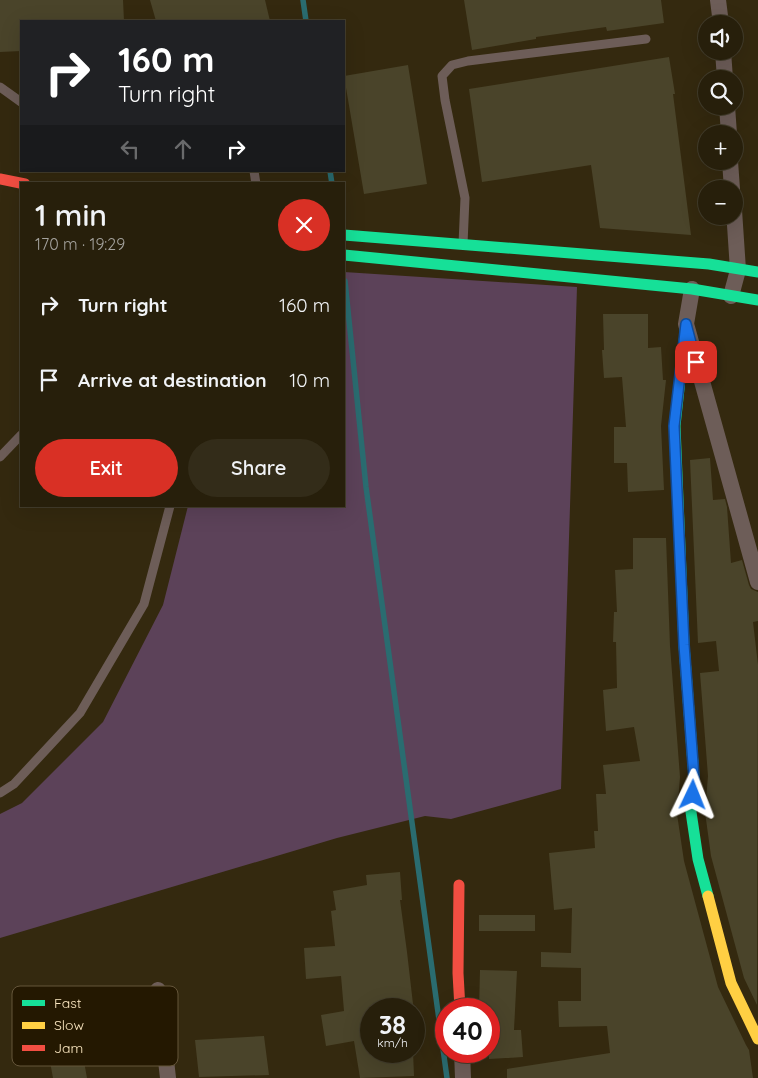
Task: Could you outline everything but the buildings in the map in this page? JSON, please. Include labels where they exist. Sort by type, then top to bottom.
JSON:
[{"type":"street","points":[[718,0],[719,15]]},
{"type":"street","points":[[0,179],[20,183]]},
{"type":"street","points":[[731,296],[738,270],[735,225]]},
{"type":"street","points":[[345,235],[709,264],[758,272]]},
{"type":"street","points":[[345,255],[692,289],[758,300]]},
{"type":"street","points":[[692,289],[674,426],[684,645],[694,777],[691,812],[698,859],[731,982],[758,1039]]},
{"type":"street","points":[[686,324],[758,582]]},
{"type":"street","points":[[459,885],[459,998]]},
{"type":"street","points":[[462,1063],[463,1078]]},
{"type":"lane","points":[[463,245],[466,198],[445,100],[442,76],[452,65],[468,61],[646,39]]},
{"type":"lane","points":[[0,87],[20,101]]},
{"type":"lane","points":[[0,457],[20,436]]},
{"type":"lane","points":[[0,793],[14,784],[80,713],[144,604],[170,507]]},
{"type":"shaded area","points":[[345,272],[577,287],[561,789],[451,819],[425,816],[337,838],[0,938],[0,814],[22,803],[103,722],[163,605],[188,507],[345,507]]},
{"type":"waterway","points":[[303,0],[306,20]]},
{"type":"waterway","points":[[330,172],[332,182]]},
{"type":"waterway","points":[[345,281],[366,487],[447,1078]]},
{"type":"traffic: fast","points":[[345,235],[709,264],[758,272]]},
{"type":"traffic: fast","points":[[345,255],[692,289],[758,300]]},
{"type":"traffic: fast","points":[[686,324],[675,426],[684,645],[694,777],[691,812],[698,859],[708,896]]},
{"type":"traffic: slow","points":[[708,896],[731,983],[758,1039]]},
{"type":"traffic: jam","points":[[0,179],[20,183]]},
{"type":"traffic: jam","points":[[459,885],[459,998]]},
{"type":"route","points":[[693,795],[694,777],[684,645],[674,426],[686,324],[696,362]]}]
